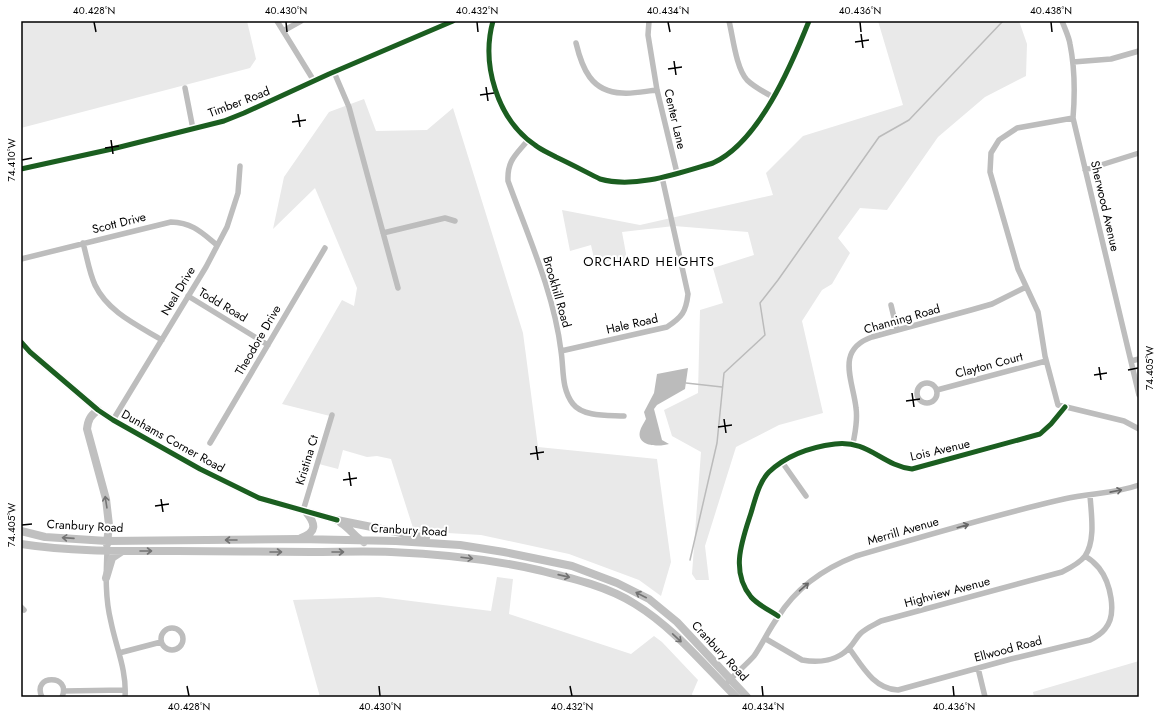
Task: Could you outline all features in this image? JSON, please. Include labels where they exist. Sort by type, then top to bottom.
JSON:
[{"type":"main road","points":[[98,410],[92,414],[88,420],[87,429],[106,499],[109,525],[107,551]]},
{"type":"main road","points":[[298,539],[312,532],[314,527],[312,520],[304,512]]},
{"type":"main road","points":[[337,520],[348,527],[360,540],[372,547],[390,552]]},
{"type":"main road","points":[[337,520],[460,545]]},
{"type":"main road","name":"Cranbury Road","points":[[21,531],[45,536],[107,541],[298,539],[396,540],[460,545],[504,552],[572,566],[617,583],[649,599],[677,622],[747,697]]},
{"type":"main road","name":"Cranbury Road","points":[[21,544],[46,548],[107,551],[390,552],[441,555],[491,561],[570,578],[603,589],[634,603],[656,618],[679,639],[736,697]]},
{"type":"main road","points":[[106,578],[112,558],[119,552],[124,551]]},
{"type":"street","points":[[277,21],[314,81]]},
{"type":"street","points":[[282,31],[301,21]]},
{"type":"street","name":"Timber Road","points":[[21,169],[224,121],[453,21]]},
{"type":"street","points":[[493,21],[490,46],[492,74],[503,108],[509,118],[535,146],[600,179],[611,182],[634,181],[662,177],[713,164],[735,148],[752,129],[765,111],[809,21]]},
{"type":"street","name":"Center Lane","points":[[650,21],[648,35],[657,90],[677,173]]},
{"type":"street","points":[[729,21],[739,65],[743,74],[747,80],[773,97]]},
{"type":"street","name":"Sherwood Avenue","points":[[1062,21],[1070,43],[1073,62],[1073,118],[1139,396]]},
{"type":"street","points":[[576,43],[583,68],[600,86],[614,92],[624,93],[657,90]]},
{"type":"street","points":[[1073,62],[1111,59],[1139,51]]},
{"type":"street","points":[[334,72],[349,107],[398,288]]},
{"type":"street","points":[[185,88],[193,129]]},
{"type":"street","points":[[1073,118],[1017,128],[999,140],[991,153],[990,172],[1018,269],[1038,312],[1046,361],[1058,405],[1124,421],[1139,429]]},
{"type":"street","name":"Brookhill Road","points":[[528,140],[510,162],[507,170],[508,181],[546,286],[555,317],[561,351],[564,385],[573,405],[590,414],[624,416]]},
{"type":"street","points":[[1085,170],[1139,153]]},
{"type":"street","name":"Neal Drive","points":[[113,420],[206,267],[227,227],[238,193],[240,166]]},
{"type":"street","name":"Hale Road","points":[[561,351],[667,327],[679,319],[687,305],[688,294],[662,177]]},
{"type":"street","points":[[384,233],[446,218],[455,221]]},
{"type":"street","name":"Scott Drive","points":[[21,259],[172,222],[181,222],[194,227],[217,245]]},
{"type":"street","points":[[83,243],[92,277],[103,298],[120,314],[162,340]]},
{"type":"street","name":"Theodore Drive","points":[[210,443],[325,248]]},
{"type":"street","name":"Channing Road","points":[[854,444],[857,418],[848,372],[849,359],[855,347],[866,339],[992,304],[1026,287]]},
{"type":"street","name":"Todd Road","points":[[188,296],[268,345]]},
{"type":"street","points":[[891,305],[897,330]]},
{"type":"street","name":"Dunhams Corner Road","points":[[21,342],[41,362],[98,410],[113,420],[200,469],[259,498],[304,512],[337,520]]},
{"type":"street","points":[[1131,361],[1139,359]]},
{"type":"street","name":"Clayton Court","points":[[937,390],[1046,361]]},
{"type":"street","name":"Lois Avenue","points":[[778,616],[751,597],[742,582],[739,559],[740,547],[758,490],[768,474],[782,462],[804,451],[834,444],[854,444],[872,450],[894,464],[912,469],[1040,434],[1052,424],[1064,407]]},
{"type":"street","name":"Kristina Ct","points":[[304,512],[332,415]]},
{"type":"street","points":[[782,462],[806,496]]},
{"type":"street","name":"Merrill Avenue","points":[[724,685],[753,656],[766,639],[778,616],[797,593],[816,577],[830,568],[856,556],[1066,498],[1111,492],[1139,485]]},
{"type":"street","points":[[1085,556],[1092,529],[1090,495]]},
{"type":"street","points":[[107,551],[106,598],[110,621],[125,676],[125,697]]},
{"type":"street","name":"Highview Avenue","points":[[766,639],[796,657],[808,661],[833,659],[849,648],[860,634],[870,626],[881,621],[1062,572],[1071,568],[1085,556]]},
{"type":"street","name":"Ellwood Road","points":[[849,648],[875,682],[892,690],[904,689],[1011,658],[1090,640],[1106,629],[1110,619],[1112,606],[1105,579],[1099,568],[1085,556]]},
{"type":"street","points":[[166,629],[177,629],[182,634],[182,645],[176,650],[165,648],[161,642],[161,635],[166,629]]},
{"type":"street","points":[[119,653],[161,642]]},
{"type":"street","points":[[978,668],[985,697]]},
{"type":"street","points":[[42,697],[40,688],[42,684],[51,679],[58,681],[61,684],[63,694],[125,690]]},
{"type":"shaded area","points":[[21,21],[247,21],[256,59],[250,68],[21,128]]},
{"type":"shaded area","points":[[878,21],[1019,21],[1027,44],[1026,76],[985,97],[938,137],[887,210],[860,208],[838,238],[850,253],[832,284],[822,290],[802,321],[823,413],[779,425],[736,447],[705,546],[709,580],[696,580],[692,574],[701,452],[672,436],[664,410],[698,393],[700,310],[723,303],[713,268],[754,255],[748,232],[674,226],[622,232],[627,259],[595,263],[591,245],[570,251],[562,210],[640,225],[773,195],[766,173],[803,136],[903,105]]},
{"type":"shaded area","points":[[364,99],[376,131],[427,130],[453,108],[523,333],[538,447],[657,459],[671,562],[661,596],[639,580],[569,554],[481,535],[414,531],[391,459],[377,456],[367,457],[343,450],[338,469],[319,464],[330,416],[282,404],[342,300],[354,306],[357,288],[315,188],[273,229],[284,177],[329,112]]},
{"type":"shaded area","points":[[688,368],[685,389],[657,405],[654,409],[662,440],[669,444],[650,445],[645,443],[640,436],[640,431],[646,419],[644,412],[654,393],[657,374]]},
{"type":"shaded area","points":[[497,577],[513,579],[509,614],[631,654],[654,636],[662,642],[698,680],[692,694],[693,697],[320,697],[293,600],[379,597],[491,611]]},
{"type":"shaded area","points":[[1139,661],[1139,697],[1034,697],[1033,692]]},
{"type":"waterway","points":[[690,560],[717,443],[724,373],[765,335],[760,303],[778,280],[879,137],[909,120],[1003,21]]},
{"type":"waterway","points":[[686,383],[722,387]]},
{"type":"cycle path","points":[[21,169],[112,149],[224,121],[453,21]]},
{"type":"cycle path","points":[[493,21],[489,55],[491,72],[495,89],[502,106],[511,121],[522,134],[542,150],[600,179],[614,182],[642,181],[672,175],[713,163],[730,153],[759,121],[772,101],[793,59],[809,21]]},
{"type":"cycle path","points":[[21,342],[30,352],[98,410],[113,420],[200,469],[259,498],[337,520]]},
{"type":"cycle path","points":[[778,616],[760,605],[751,597],[741,577],[739,566],[744,534],[758,491],[766,476],[776,466],[791,456],[808,450],[826,445],[847,444],[866,449],[901,467],[912,469],[1040,434],[1051,424],[1065,407]]},
{"type":"district","name":"ORCHARD HEIGHTS","points":[[649,261]]}]
